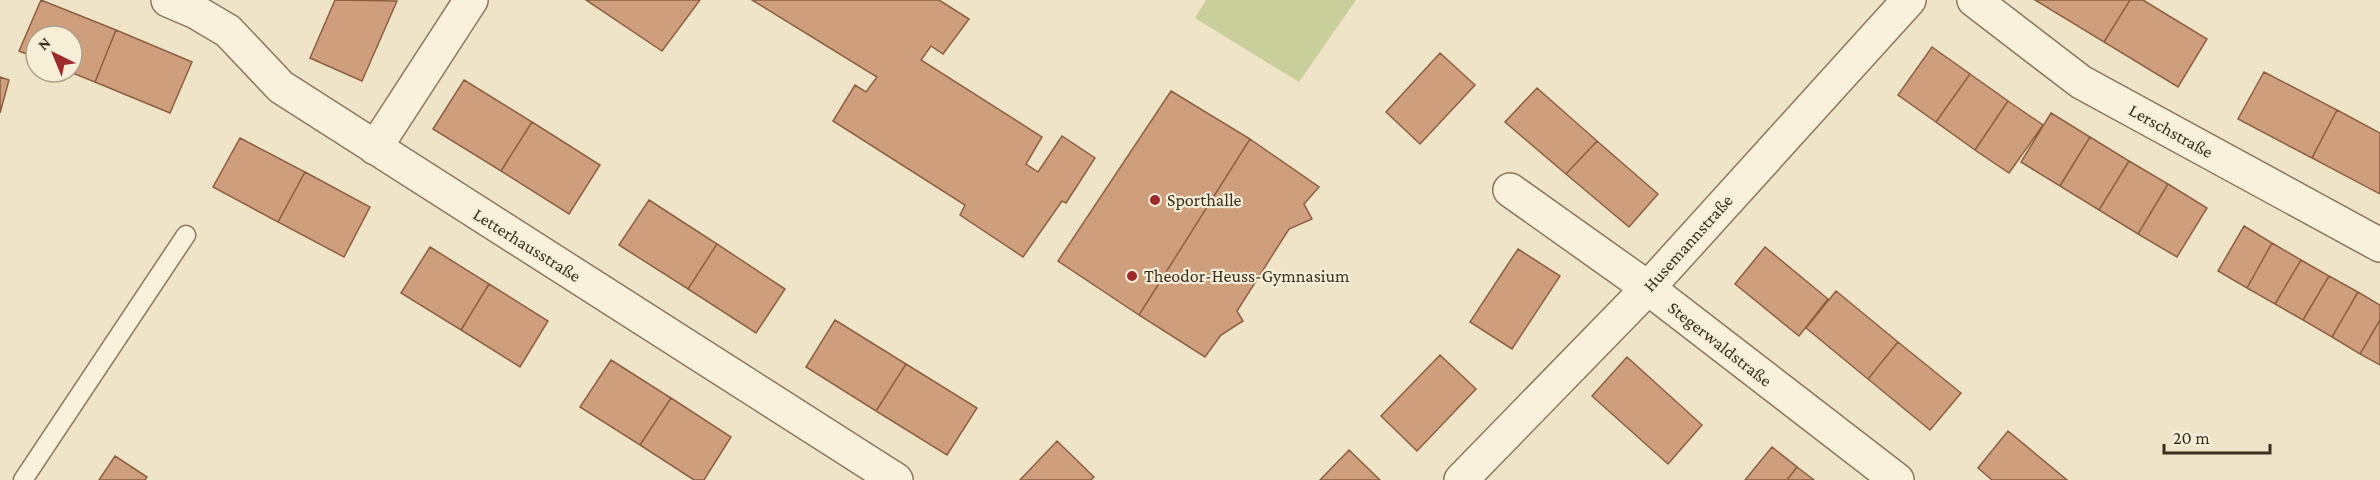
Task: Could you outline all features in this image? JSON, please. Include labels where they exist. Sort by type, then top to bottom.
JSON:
[{"type":"street","name":"Letterhausstraße","points":[[168,0],[196,12],[228,31],[281,87],[896,480]]},
{"type":"street","points":[[375,148],[471,0]]},
{"type":"street","name":"Husemannstraße","points":[[1461,480],[1648,288],[1909,0]]},
{"type":"street","name":"Lerschstraße","points":[[1974,0],[2081,82],[2380,245]]},
{"type":"street","name":"Stegerwaldstraße","points":[[1510,190],[1648,288],[1897,480]]},
{"type":"lane","points":[[23,480],[186,235]]},
{"type":"green space","points":[[1206,0],[1356,0],[1299,82],[1195,18]]},
{"type":"building","points":[[41,0],[116,30],[95,82],[84,78],[84,24],[31,24]]},
{"type":"building","points":[[335,0],[397,1],[362,81],[310,58]]},
{"type":"building","points":[[586,0],[700,0],[662,51]]},
{"type":"building","points":[[752,0],[939,0],[969,19],[943,54],[931,46],[921,60],[1042,137],[1026,164],[1038,172],[1062,136],[1095,158],[1066,203],[1062,201],[1023,257],[960,215],[965,205],[833,121],[855,85],[866,92],[877,77]]},
{"type":"building","points":[[2035,0],[2130,0],[2104,42]]},
{"type":"building","points":[[2130,0],[2143,0],[2207,39],[2178,87],[2104,42]]},
{"type":"building","points":[[116,30],[192,62],[170,113],[95,82]]},
{"type":"building","points":[[24,39],[24,53],[19,51]]},
{"type":"building","points":[[1932,47],[1970,74],[1936,122],[1898,95]]},
{"type":"building","points":[[1440,53],[1475,85],[1420,144],[1386,112]]},
{"type":"building","points":[[2264,72],[2337,110],[2312,158],[2238,119]]},
{"type":"building","points":[[1970,74],[2008,101],[1975,150],[1936,122]]},
{"type":"building","points":[[0,77],[9,80],[0,113]]},
{"type":"building","points":[[464,80],[532,122],[501,171],[433,129]]},
{"type":"building","points":[[1537,88],[1597,141],[1566,174],[1505,122]]},
{"type":"building","name":"Sporthalle","points":[[1171,91],[1250,139],[1139,315],[1058,261]]},
{"type":"building","points":[[2008,101],[2043,125],[2009,173],[1975,150]]},
{"type":"building","points":[[2337,110],[2380,133],[2380,194],[2312,158]]},
{"type":"building","points":[[2051,113],[2090,137],[2060,186],[2021,162]]},
{"type":"building","points":[[532,122],[600,165],[569,214],[501,171]]},
{"type":"building","points":[[2090,137],[2129,161],[2099,210],[2060,186]]},
{"type":"building","points":[[240,138],[305,172],[278,222],[213,187]]},
{"type":"building","points":[[1250,139],[1319,187],[1304,204],[1312,219],[1289,229],[1237,311],[1243,321],[1221,335],[1205,357],[1139,315]]},
{"type":"building","points":[[1597,141],[1658,194],[1629,227],[1566,174]]},
{"type":"building","points":[[2129,161],[2168,184],[2138,234],[2099,210]]},
{"type":"building","points":[[305,172],[370,207],[344,257],[278,222]]},
{"type":"building","points":[[2168,184],[2207,208],[2177,257],[2138,234]]},
{"type":"building","points":[[649,200],[717,244],[688,289],[619,245]]},
{"type":"building","points":[[2244,226],[2272,243],[2247,288],[2218,271]]},
{"type":"building","points":[[2272,243],[2301,260],[2275,304],[2247,288]]},
{"type":"building","points":[[717,244],[785,289],[756,333],[688,289]]},
{"type":"building","points":[[430,247],[489,284],[461,330],[401,293]]},
{"type":"building","points":[[1765,247],[1828,299],[1799,336],[1735,284]]},
{"type":"building","points":[[1518,249],[1560,276],[1512,349],[1470,322]]},
{"type":"building","points":[[2301,260],[2329,276],[2303,320],[2275,304]]},
{"type":"building","points":[[2329,276],[2358,292],[2332,337],[2303,320]]},
{"type":"building","points":[[489,284],[548,321],[520,367],[461,330]]},
{"type":"building","points":[[1836,291],[1898,342],[1868,379],[1806,328]]},
{"type":"building","points":[[2358,292],[2380,305],[2380,320],[2360,354],[2332,337]]},
{"type":"building","points":[[835,320],[906,364],[876,411],[806,367]]},
{"type":"building","points":[[2380,320],[2380,365],[2360,354]]},
{"type":"building","points":[[1898,342],[1961,393],[1930,430],[1868,379]]},
{"type":"building","points":[[1440,355],[1476,389],[1417,451],[1381,416]]},
{"type":"building","points":[[1627,357],[1702,425],[1668,464],[1592,396]]},
{"type":"building","points":[[611,360],[671,398],[640,445],[580,407]]},
{"type":"building","points":[[906,364],[977,408],[947,455],[876,411]]},
{"type":"building","points":[[671,398],[731,437],[704,480],[694,480],[640,445]]},
{"type":"building","points":[[2008,431],[2067,480],[1992,480],[1978,468]]},
{"type":"building","points":[[1057,441],[1094,477],[1091,480],[1020,480]]},
{"type":"building","points":[[1772,447],[1797,467],[1787,480],[1745,480]]},
{"type":"building","points":[[1349,450],[1380,480],[1320,480]]},
{"type":"building","points":[[115,456],[147,477],[145,480],[99,480]]},
{"type":"building","points":[[1797,467],[1814,480],[1787,480]]},
{"type":"place","name":"Sporthalle","points":[[1155,200]]},
{"type":"place","name":"Theodor-Heuss-Gymnasium","points":[[1132,276]]}]
